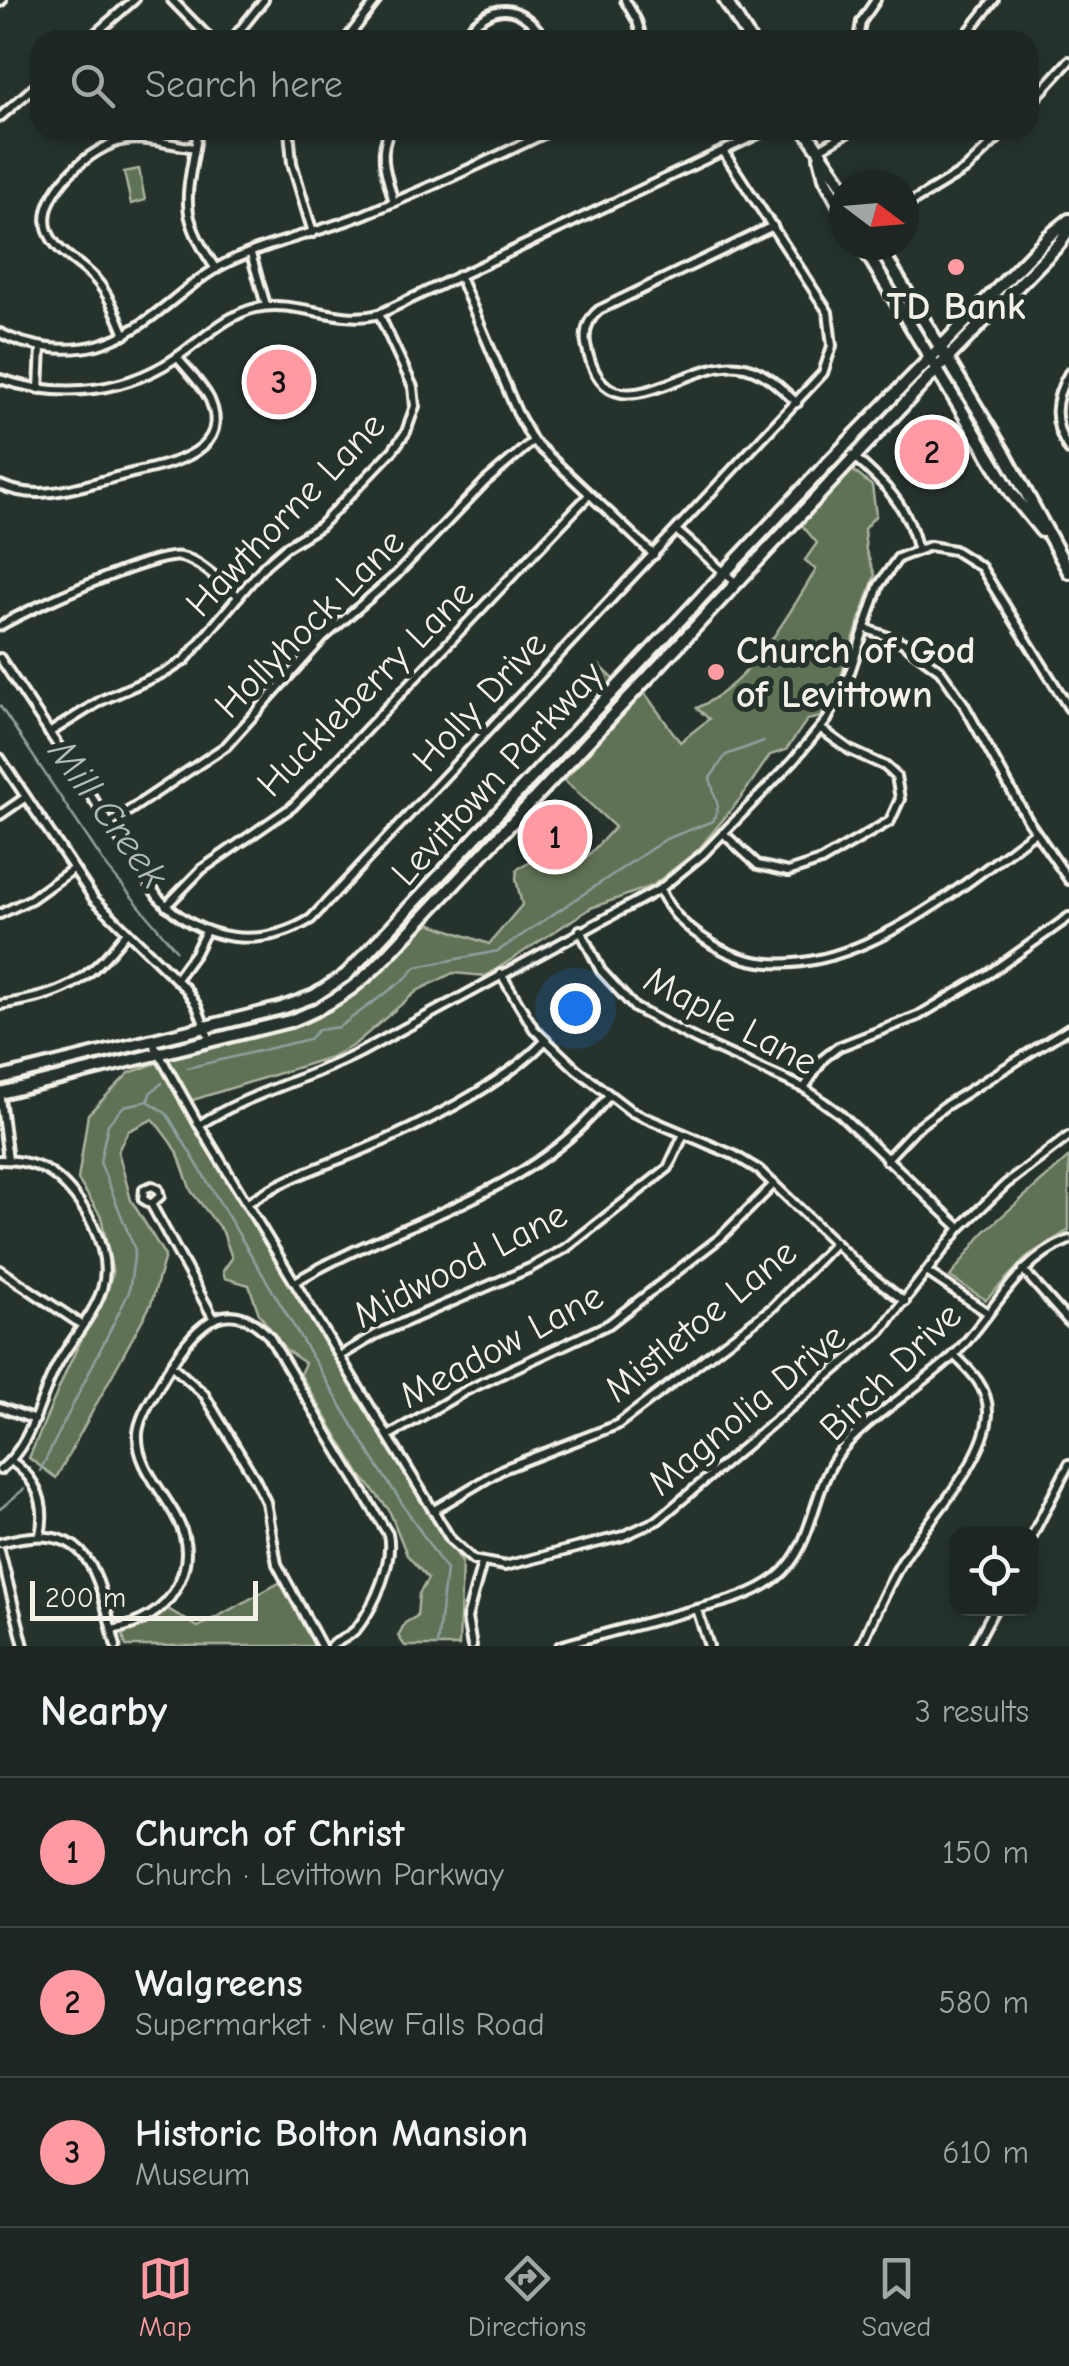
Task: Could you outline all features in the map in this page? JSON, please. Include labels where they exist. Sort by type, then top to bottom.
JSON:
[{"type":"main road","points":[[725,0],[744,30]]},
{"type":"main road","points":[[811,140],[831,170]]},
{"type":"main road","points":[[818,153],[829,187]]},
{"type":"main road","name":"Levittown Parkway","points":[[0,1078],[300,1002],[330,987],[358,966],[843,448],[1069,220]]},
{"type":"main road","name":"Levittown Parkway","points":[[0,1096],[306,1015],[333,1002],[366,977],[1069,230]]},
{"type":"main road","points":[[871,260],[1012,494],[1049,540]]},
{"type":"main road","points":[[887,260],[1013,468],[1069,572]]},
{"type":"street","points":[[100,30],[134,0]]},
{"type":"street","points":[[172,0],[201,30]]},
{"type":"street","points":[[240,30],[264,0]]},
{"type":"street","points":[[354,30],[377,0]]},
{"type":"street","points":[[625,0],[640,30]]},
{"type":"street","points":[[860,30],[876,0]]},
{"type":"street","points":[[970,30],[994,0]]},
{"type":"street","points":[[468,30],[484,11],[502,4],[525,11],[539,30]]},
{"type":"street","points":[[1039,94],[1069,61]]},
{"type":"street","points":[[0,117],[30,91]]},
{"type":"street","points":[[125,335],[100,285],[59,249],[49,234],[45,214],[50,197],[92,156],[116,142],[137,140],[195,148]]},
{"type":"street","points":[[196,140],[186,205],[196,240],[216,269]]},
{"type":"street","points":[[289,140],[313,233]]},
{"type":"street","points":[[386,140],[383,161],[394,202]]},
{"type":"street","points":[[0,334],[41,347],[77,348],[125,335],[216,269],[394,202],[530,140]]},
{"type":"street","points":[[0,379],[39,389],[78,391],[118,385],[178,357],[239,313],[266,306],[350,317],[379,314],[746,140]]},
{"type":"street","points":[[818,153],[837,140]]},
{"type":"street","points":[[919,198],[964,170],[996,140]]},
{"type":"street","name":"Holly Drive","points":[[0,658],[166,906],[186,922],[242,939],[262,938],[292,930],[322,910],[818,380],[830,358],[831,321],[823,302],[723,151]]},
{"type":"street","points":[[772,226],[599,310],[588,322],[585,339],[603,382],[617,392],[634,395],[716,367],[734,365],[761,373],[796,403]]},
{"type":"street","points":[[250,254],[266,306]]},
{"type":"street","points":[[459,275],[533,441],[654,555]]},
{"type":"street","name":"Hawthorne Lane","points":[[49,733],[102,700],[176,667],[276,555],[320,526],[393,450],[410,424],[414,406],[412,387],[379,314]]},
{"type":"street","points":[[39,389],[41,347]]},
{"type":"street","points":[[0,485],[34,493],[60,492],[170,464],[196,453],[208,440],[213,412],[208,397],[178,357]]},
{"type":"street","points":[[1069,372],[1056,407],[1058,430],[1069,450]]},
{"type":"street","name":"Hollyhock Lane","points":[[109,824],[226,746],[323,638],[396,575],[485,482],[533,441]]},
{"type":"street","points":[[843,448],[900,503],[910,520],[917,548]]},
{"type":"street","name":"Huckleberry Lane","points":[[166,906],[218,856],[308,791],[589,495]]},
{"type":"street","points":[[677,531],[736,583]]},
{"type":"street","points":[[199,1125],[238,1101],[336,1065],[660,889],[694,862],[821,729],[847,681],[886,571],[898,558],[917,548],[954,550],[981,566],[1069,708]]},
{"type":"street","points":[[0,626],[36,607],[170,556],[197,564],[239,596]]},
{"type":"street","points":[[864,628],[902,642],[940,670],[1069,880]]},
{"type":"street","points":[[723,833],[758,865],[788,872],[820,860],[890,821],[900,799],[896,776],[886,766],[850,750],[821,729]]},
{"type":"street","points":[[0,758],[106,913],[192,998],[210,1040]]},
{"type":"street","points":[[0,815],[26,797]]},
{"type":"street","points":[[660,889],[680,922],[728,954],[769,964],[797,964],[828,958],[878,938],[950,894],[1036,832]]},
{"type":"street","points":[[0,914],[16,908],[73,869]]},
{"type":"street","points":[[804,1088],[823,1059],[838,1047],[918,1016],[990,973],[1069,917]]},
{"type":"street","name":"Maple Lane","points":[[580,930],[601,971],[635,1008],[804,1088],[840,1114],[960,1228]]},
{"type":"street","points":[[176,979],[206,931]]},
{"type":"street","points":[[0,1005],[42,998],[74,985],[126,933]]},
{"type":"street","points":[[501,974],[544,1041],[609,1095],[643,1118],[746,1162],[906,1302]]},
{"type":"street","points":[[886,1160],[915,1129],[945,1106],[1069,1028]]},
{"type":"street","points":[[152,1040],[199,1125],[434,1510],[459,1549],[482,1563],[466,1618],[472,1646]]},
{"type":"street","points":[[248,1203],[284,1181],[365,1149],[480,1090],[512,1071],[544,1041]]},
{"type":"street","points":[[295,1282],[337,1258],[506,1182],[589,1120],[609,1095]]},
{"type":"street","points":[[0,1096],[4,1160],[38,1167],[61,1181],[101,1245],[105,1265],[103,1285],[54,1370],[24,1444],[0,1470]]},
{"type":"street","name":"Midwood Lane","points":[[340,1356],[377,1334],[530,1268],[566,1248],[668,1168],[684,1134]]},
{"type":"street","name":"Magnolia Drive","points":[[482,1563],[517,1564],[622,1536],[658,1520],[774,1418],[856,1354],[906,1302],[960,1228],[1006,1184],[1069,1136]]},
{"type":"street","name":"Meadow Lane","points":[[388,1436],[466,1391],[609,1324],[721,1236],[774,1184]]},
{"type":"street","points":[[151,1204],[214,1319]]},
{"type":"street","name":"Birch Drive","points":[[560,1646],[751,1592],[786,1569],[798,1552],[823,1483],[840,1452],[954,1355],[1022,1270],[1069,1240]]},
{"type":"street","name":"Mistletoe Lane","points":[[434,1510],[503,1469],[617,1424],[773,1307],[835,1243]]},
{"type":"street","points":[[0,1270],[82,1325]]},
{"type":"street","points":[[1022,1270],[1069,1322]]},
{"type":"street","points":[[927,1272],[988,1313]]},
{"type":"street","points":[[112,1630],[135,1624],[156,1612],[176,1589],[184,1566],[180,1524],[142,1458],[138,1438],[144,1413],[191,1334],[214,1319],[242,1319],[269,1336],[388,1534],[389,1561],[360,1623],[331,1646]]},
{"type":"street","points":[[861,1646],[898,1568],[959,1480],[986,1427],[988,1408],[983,1387],[954,1355]]},
{"type":"street","points":[[171,1365],[204,1394],[255,1479],[266,1502],[277,1564],[322,1646]]},
{"type":"street","points":[[0,1407],[35,1420]]},
{"type":"street","points":[[10,1461],[38,1491],[43,1512],[40,1535]]},
{"type":"street","points":[[1037,1526],[1069,1464]]},
{"type":"street","points":[[0,1543],[40,1535],[70,1542],[89,1560],[116,1646]]},
{"type":"street","points":[[0,1551],[24,1646]]},
{"type":"street","points":[[696,1609],[709,1646]]},
{"type":"street","points":[[975,1646],[991,1616]]},
{"type":"green space","points":[[139,169],[145,200],[131,204],[124,172]]},
{"type":"green space","points":[[851,469],[872,486],[876,515],[864,529],[866,551],[875,575],[834,697],[821,717],[807,720],[786,750],[770,755],[698,850],[652,886],[591,908],[486,976],[453,973],[417,991],[354,1045],[331,1057],[180,1104],[462,1562],[459,1646],[405,1646],[398,1636],[405,1623],[417,1616],[419,1594],[428,1579],[407,1555],[389,1510],[360,1474],[300,1374],[305,1363],[286,1350],[259,1314],[249,1285],[225,1278],[223,1271],[232,1258],[223,1232],[191,1191],[177,1151],[153,1119],[128,1131],[118,1151],[131,1200],[165,1256],[151,1304],[56,1478],[29,1458],[113,1274],[101,1216],[78,1180],[88,1114],[129,1073],[195,1049],[262,1033],[352,996],[429,923],[489,944],[522,905],[517,869],[541,857],[579,865],[615,827],[564,780],[644,692],[680,742],[709,719],[697,708],[735,682],[766,648],[816,570],[805,560],[817,543],[801,524]]},
{"type":"green space","points":[[599,665],[616,681],[602,697],[585,681]]},
{"type":"green space","points":[[1069,1157],[1069,1230],[1029,1255],[986,1300],[950,1277],[984,1232]]},
{"type":"green space","points":[[281,1582],[316,1646],[126,1646],[122,1633],[168,1609],[198,1627]]},
{"type":"waterway","name":"Mill Creek","points":[[0,706],[107,867],[176,950]]},
{"type":"waterway","points":[[187,1068],[309,1039],[318,1030],[339,1027],[416,967],[498,951],[666,839],[713,821],[718,807],[710,778],[726,755],[764,741]]},
{"type":"waterway","points":[[149,1100],[150,1093],[162,1083]]},
{"type":"waterway","points":[[40,1471],[129,1292],[135,1250],[100,1162],[108,1124],[124,1106],[148,1101],[167,1114],[373,1459],[446,1570],[437,1646]]},
{"type":"waterway","points":[[0,1509],[24,1489]]},
{"type":"place","name":"TD Bank","points":[[956,267]]},
{"type":"place","name":"Historic Bolton Mansion","points":[[279,382]]},
{"type":"place","name":"Walgreens","points":[[932,452]]},
{"type":"place","name":"Church of God of Levittown","points":[[716,672]]},
{"type":"place","name":"Church of Christ","points":[[555,837]]}]
